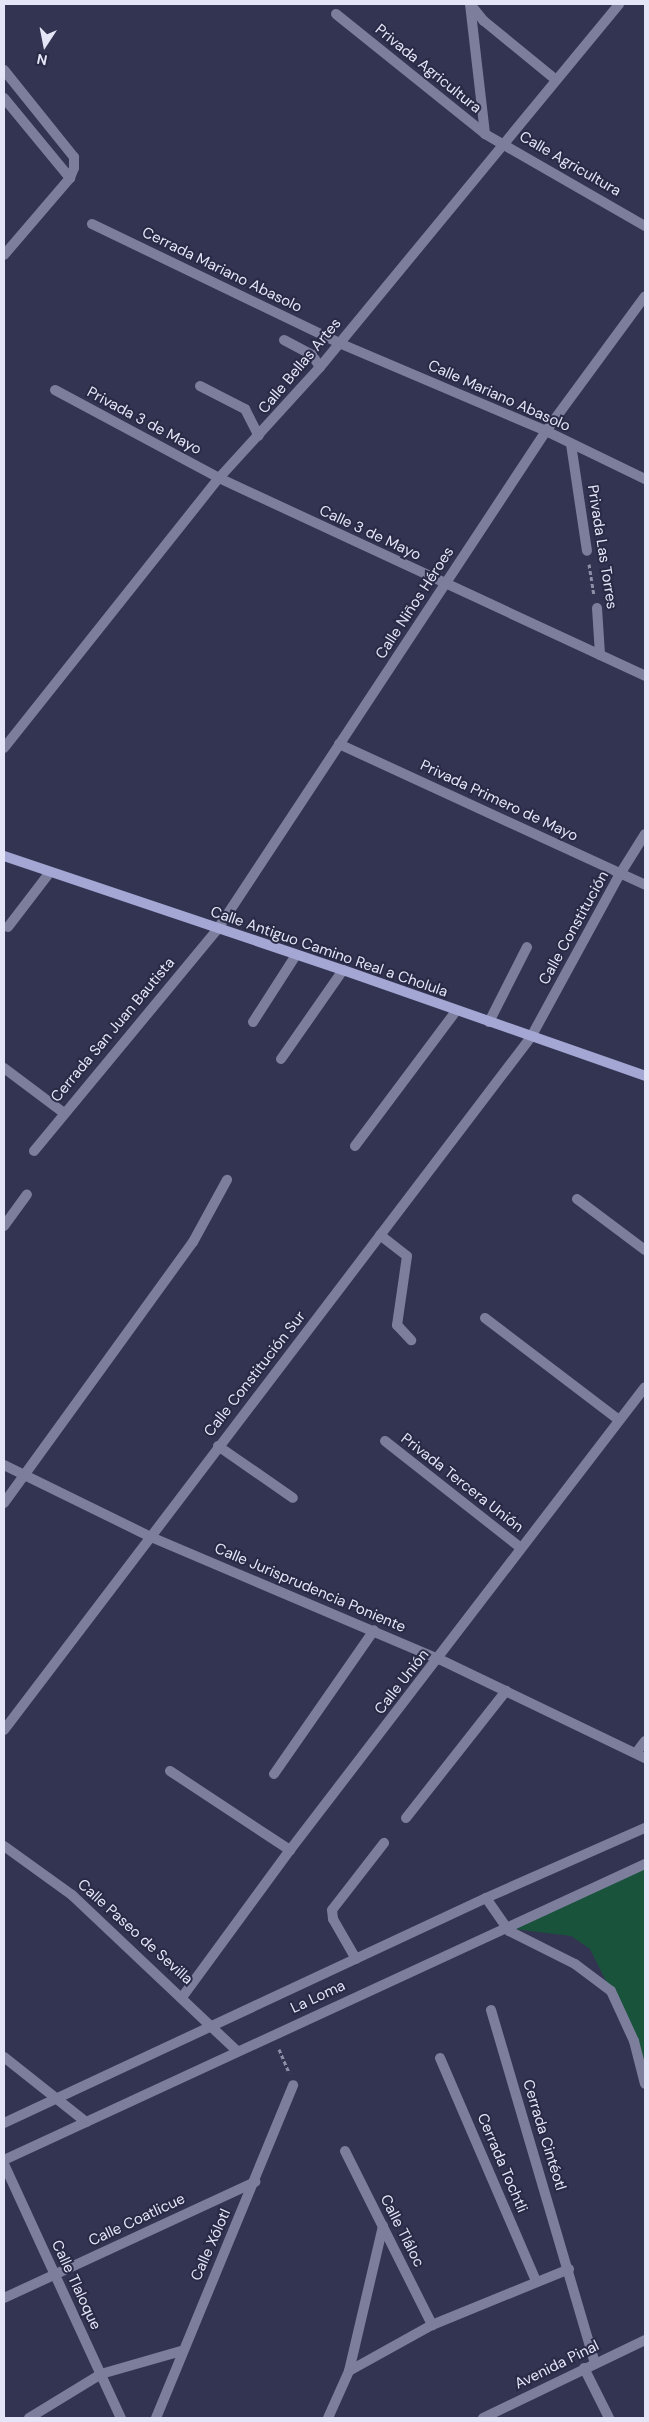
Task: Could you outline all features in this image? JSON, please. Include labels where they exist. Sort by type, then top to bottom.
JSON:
[{"type":"main road","name":"Calle Antiguo Camino Real a Cholula","points":[[4,856],[217,930],[343,970],[456,1012],[645,1076]]},
{"type":"street","points":[[470,4],[484,21],[556,80]]},
{"type":"street","points":[[470,4],[485,134]]},
{"type":"street","name":"Calle Bellas Artes","points":[[4,748],[219,478],[259,436],[320,366],[619,4]]},
{"type":"street","name":"Privada Agricultura","points":[[336,14],[485,134],[505,144]]},
{"type":"street","points":[[4,70],[74,157],[70,178],[4,255]]},
{"type":"street","points":[[4,98],[70,178]]},
{"type":"street","name":"Calle Agricultura","points":[[505,144],[645,226]]},
{"type":"street","name":"Cerrada Mariano Abasolo","points":[[92,224],[339,343]]},
{"type":"street","name":"Calle Niños Héroes","points":[[217,930],[546,431],[645,296]]},
{"type":"street","points":[[284,340],[312,355],[320,366]]},
{"type":"street","name":"Calle Mariano Abasolo","points":[[339,343],[546,431],[645,479]]},
{"type":"street","points":[[200,386],[245,409],[259,436]]},
{"type":"street","name":"Privada 3 de Mayo","points":[[55,390],[219,478]]},
{"type":"street","name":"Privada Las Torres","points":[[571,444],[587,551]]},
{"type":"street","name":"Calle 3 de Mayo","points":[[219,478],[445,585],[645,676]]},
{"type":"street","name":"Privada Las Torres","points":[[597,608],[600,655]]},
{"type":"street","name":"Privada Primero de Mayo","points":[[340,744],[645,885]]},
{"type":"street","name":"Calle Constitución","points":[[531,1037],[620,874],[645,834]]},
{"type":"street","points":[[8,927],[50,872]]},
{"type":"street","name":"Cerrada San Juan Bautista","points":[[34,1151],[217,930]]},
{"type":"street","points":[[489,1022],[527,947]]},
{"type":"street","points":[[253,1022],[296,955]]},
{"type":"street","points":[[281,1059],[343,970]]},
{"type":"street","points":[[355,1146],[456,1012]]},
{"type":"street","name":"Calle Constitución Sur","points":[[4,1730],[218,1446],[531,1037]]},
{"type":"street","points":[[4,1068],[64,1113]]},
{"type":"street","points":[[4,1503],[193,1242],[227,1180]]},
{"type":"street","points":[[4,1226],[27,1194]]},
{"type":"street","points":[[577,1199],[645,1250]]},
{"type":"street","points":[[380,1235],[408,1260],[397,1325],[412,1340]]},
{"type":"street","points":[[486,1318],[619,1420]]},
{"type":"street","name":"Calle Unión","points":[[183,1996],[290,1850],[439,1659],[521,1548],[645,1387]]},
{"type":"street","name":"Privada Tercera Unión","points":[[385,1442],[521,1548]]},
{"type":"street","points":[[218,1446],[293,1498]]},
{"type":"street","name":"Calle Jurisprudencia Poniente","points":[[4,1465],[151,1537],[439,1659],[640,1756]]},
{"type":"street","points":[[274,1774],[374,1630]]},
{"type":"street","points":[[406,1818],[506,1691]]},
{"type":"street","points":[[640,1756],[645,1741]]},
{"type":"street","points":[[170,1771],[290,1850]]},
{"type":"street","points":[[4,2123],[486,1898],[645,1828]]},
{"type":"street","points":[[356,1959],[333,1919],[332,1910],[384,1843]]},
{"type":"street","name":"Calle Paseo de Sevilla","points":[[4,1846],[72,1895],[214,2025],[237,2051]]},
{"type":"street","name":"La Loma","points":[[4,2160],[273,2034],[645,1864]]},
{"type":"street","points":[[486,1898],[506,1928],[575,1964],[610,1991],[634,2040],[645,2084]]},
{"type":"street","name":"Cerrada Cintéotl","points":[[491,2010],[569,2269],[595,2363]]},
{"type":"street","points":[[4,2057],[86,2122]]},
{"type":"street","name":"Cerrada Tochtli","points":[[440,2058],[536,2281]]},
{"type":"street","name":"Calle Xólotl","points":[[156,2418],[181,2351],[255,2182],[293,2084]]},
{"type":"street","name":"Calle Tláloc","points":[[345,2151],[432,2325]]},
{"type":"street","name":"Calle Tlaloque","points":[[4,2164],[121,2418]]},
{"type":"street","name":"Calle Coatlicue","points":[[4,2298],[255,2182]]},
{"type":"street","points":[[328,2418],[349,2371],[383,2226]]},
{"type":"street","points":[[349,2371],[432,2325],[569,2269]]},
{"type":"street","name":"Avenida Pinal","points":[[483,2418],[645,2340]]},
{"type":"street","points":[[29,2418],[101,2374],[181,2351]]},
{"type":"street","points":[[584,2368],[609,2418]]},
{"type":"path","name":"Privada Las Torres","points":[[587,551],[597,608]]},
{"type":"path","points":[[273,2034],[293,2084]]},
{"type":"green space","points":[[645,1864],[645,2084],[611,1991],[590,1949],[571,1936],[506,1928]]}]
